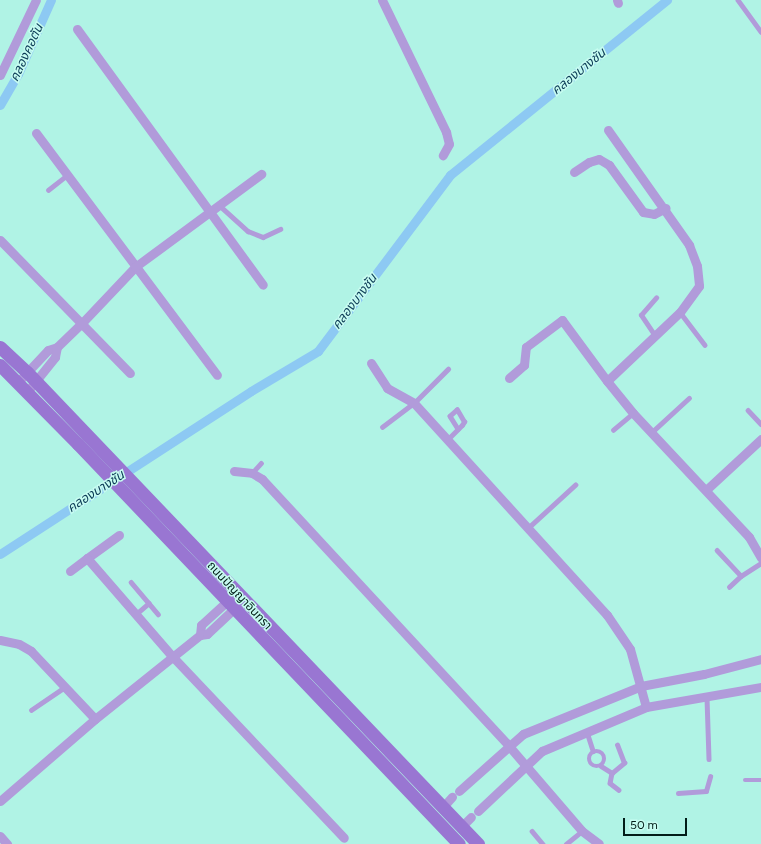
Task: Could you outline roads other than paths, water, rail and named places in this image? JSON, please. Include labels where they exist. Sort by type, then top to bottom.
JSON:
[{"type":"main road","name":"ถนนปัญญาอินทรา","points":[[0,347],[31,376],[99,458]]},
{"type":"main road","name":"ถนนปัญญาอินทรา","points":[[0,365],[99,458],[459,844]]},
{"type":"main road","name":"ถนนปัญญาอินทรา","points":[[234,601],[461,827],[473,843]]},
{"type":"street","points":[[0,75],[36,0]]},
{"type":"street","points":[[382,0],[441,120],[449,144],[443,155]]},
{"type":"street","points":[[76,29],[264,285]]},
{"type":"street","points":[[607,381],[680,312],[699,286],[697,266],[689,245],[666,208],[608,130]]},
{"type":"street","points":[[36,133],[217,375]]},
{"type":"street","points":[[574,172],[589,162],[599,159],[609,165],[643,212],[654,214],[666,208]]},
{"type":"street","points":[[23,387],[48,350],[57,348],[135,267],[261,174]]},
{"type":"street","points":[[0,240],[130,373]]},
{"type":"street","points":[[509,378],[524,364],[526,348],[562,320],[607,381],[633,413],[749,537],[761,558]]},
{"type":"street","points":[[371,363],[387,388],[414,403],[622,635],[641,686],[646,707]]},
{"type":"street","points":[[706,490],[761,439]]},
{"type":"street","points":[[234,471],[252,473],[262,479],[508,745],[582,831],[599,844]]},
{"type":"street","points":[[70,571],[118,535]]},
{"type":"street","points":[[87,558],[172,656],[344,838]]},
{"type":"street","points":[[0,801],[95,719],[172,656],[200,635],[207,634],[234,601]]},
{"type":"street","points":[[0,640],[25,646],[95,719]]},
{"type":"street","points":[[459,791],[508,745],[523,734],[641,686],[704,674],[761,659]]},
{"type":"street","points":[[461,827],[527,767],[542,751],[646,707],[707,698],[761,687]]},
{"type":"street","points":[[442,808],[452,797]]},
{"type":"street","points":[[0,836],[6,844]]},
{"type":"lane","points":[[738,0],[761,32]]},
{"type":"lane","points":[[48,190],[67,175]]},
{"type":"lane","points":[[220,205],[248,231],[263,237],[280,229]]},
{"type":"lane","points":[[655,336],[641,315],[656,298]]},
{"type":"lane","points":[[680,312],[705,345]]},
{"type":"lane","points":[[382,427],[414,403],[448,369]]},
{"type":"lane","points":[[652,432],[689,398]]},
{"type":"lane","points":[[748,410],[761,424]]},
{"type":"lane","points":[[613,430],[633,413]]},
{"type":"lane","points":[[447,440],[458,429]]},
{"type":"lane","points":[[252,473],[261,463]]},
{"type":"lane","points":[[527,529],[575,485]]},
{"type":"lane","points":[[717,550],[741,576]]},
{"type":"lane","points":[[729,587],[741,576],[761,563]]},
{"type":"lane","points":[[131,582],[158,614]]},
{"type":"lane","points":[[135,615],[149,603]]},
{"type":"lane","points":[[32,710],[65,687]]},
{"type":"lane","points":[[707,698],[709,759]]},
{"type":"lane","points":[[587,732],[593,751]]},
{"type":"lane","points":[[617,745],[624,763],[612,772],[610,783],[619,790]]},
{"type":"lane","points":[[593,751],[599,751],[604,755],[605,761],[601,766]]},
{"type":"lane","points":[[593,751],[589,756],[590,763],[595,767],[601,766],[612,772]]},
{"type":"lane","points":[[678,793],[706,791],[710,777]]},
{"type":"lane","points":[[745,780],[761,780]]},
{"type":"lane","points":[[532,831],[543,844]]},
{"type":"lane","points":[[566,844],[582,831]]},
{"type":"waterway","name":"คลองคอตัน","points":[[0,105],[18,74],[51,0]]},
{"type":"waterway","name":"คลองบางชัน","points":[[0,554],[251,391],[318,351],[450,175],[667,0]]}]
